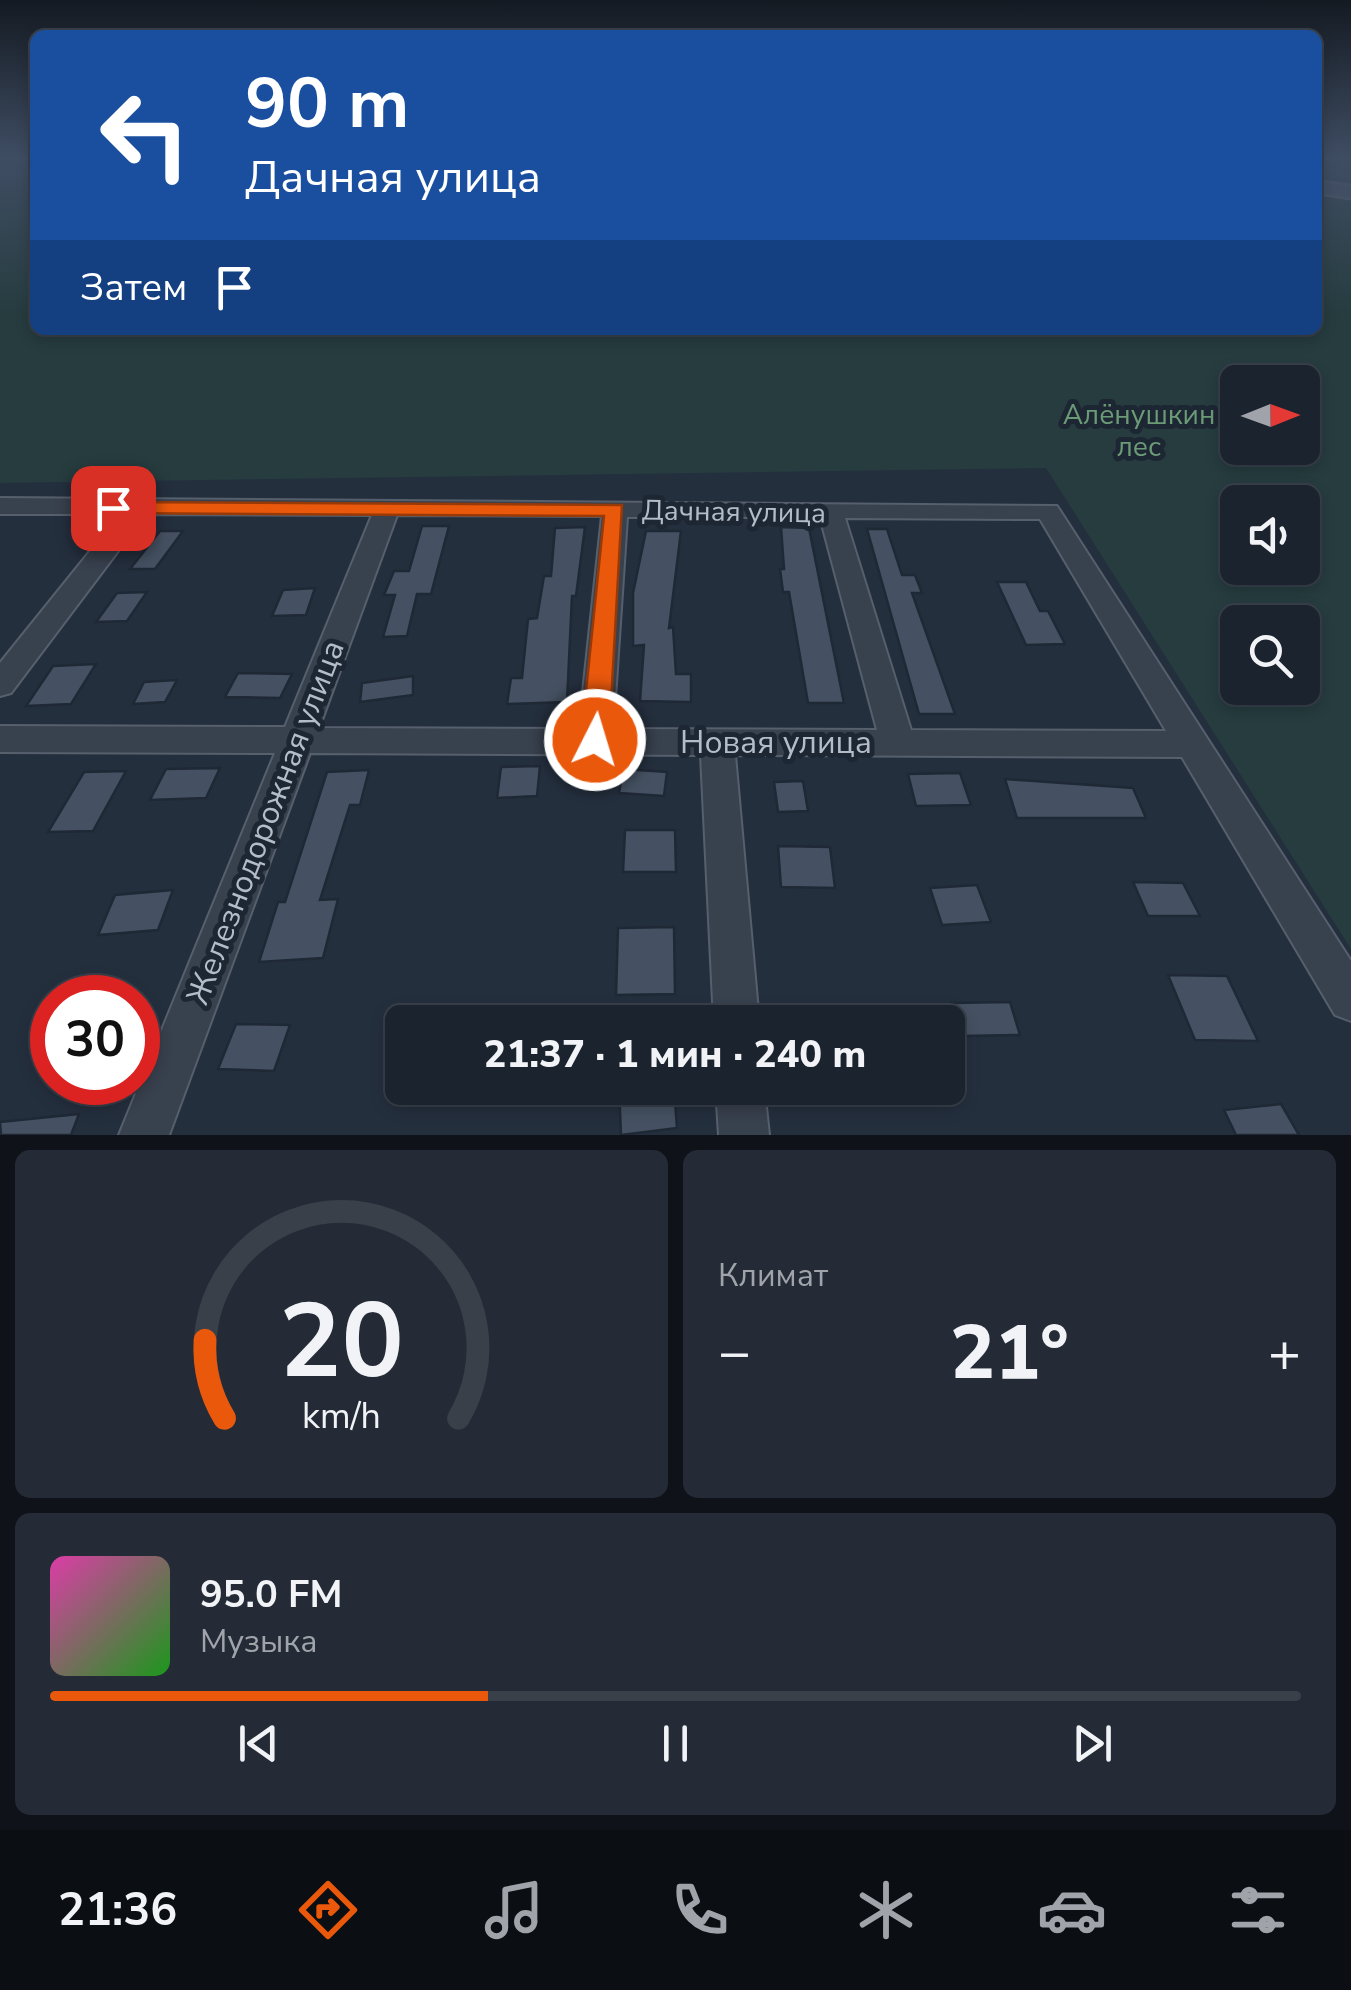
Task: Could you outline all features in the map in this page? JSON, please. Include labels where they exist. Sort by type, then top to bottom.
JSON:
[{"type":"street","name":"Дачная улица","points":[[0,506],[1048,511],[1192,744]]},
{"type":"street","points":[[0,684],[137,509]]},
{"type":"street","name":"Железнодорожная улица","points":[[144,1135],[386,509]]},
{"type":"street","points":[[595,740],[615,510]]},
{"type":"street","points":[[831,512],[898,742]]},
{"type":"street","name":"Новая улица","points":[[0,739],[1192,744]]},
{"type":"street","points":[[717,741],[735,1005]]},
{"type":"street","points":[[1192,744],[1351,1000]]},
{"type":"street","points":[[741,1105],[744,1135]]},
{"type":"green space","name":"Алёнушкин лес","points":[[0,210],[30,210],[30,335],[1322,335],[1322,210],[1351,210],[1351,949],[1046,468],[0,483]]},
{"type":"building","points":[[422,526],[449,526],[431,594],[417,594],[407,636],[383,637],[395,595],[384,595],[394,571],[409,571]]},
{"type":"building","points":[[585,527],[576,596],[572,596],[567,702],[507,704],[511,678],[522,678],[528,619],[537,618],[544,576],[551,576],[555,528]]},
{"type":"building","points":[[781,527],[809,528],[844,703],[808,703],[789,592],[783,592]]},
{"type":"building","points":[[867,529],[887,529],[902,575],[915,575],[922,593],[912,593],[955,714],[919,714]]},
{"type":"building","points":[[160,531],[183,531],[155,569],[130,569]]},
{"type":"building","points":[[646,531],[681,531],[669,628],[673,627],[676,674],[691,674],[691,702],[640,701],[644,645],[633,646],[633,593]]},
{"type":"building","points":[[997,582],[1026,582],[1040,611],[1048,611],[1065,644],[1026,645]]},
{"type":"building","points":[[315,588],[306,615],[272,616],[283,590]]},
{"type":"building","points":[[147,592],[127,621],[96,622],[117,593]]},
{"type":"building","points":[[96,664],[71,704],[26,706],[53,666]]},
{"type":"building","points":[[238,673],[292,674],[280,698],[225,697]]},
{"type":"building","points":[[413,676],[413,695],[360,702],[362,683]]},
{"type":"building","points":[[177,680],[165,702],[133,704],[144,682]]},
{"type":"building","points":[[540,766],[537,796],[497,798],[501,767]]},
{"type":"building","points":[[220,768],[206,798],[150,800],[166,769]]},
{"type":"building","points":[[623,769],[667,772],[664,796],[619,793]]},
{"type":"building","points":[[369,770],[360,805],[350,805],[320,900],[338,899],[323,958],[259,962],[278,902],[285,902],[327,772]]},
{"type":"building","points":[[126,771],[93,831],[48,832],[84,772]]},
{"type":"building","points":[[960,773],[971,805],[916,806],[908,774]]},
{"type":"building","points":[[1005,779],[1133,788],[1146,818],[1017,818]]},
{"type":"building","points":[[803,781],[808,811],[778,812],[774,782]]},
{"type":"building","points":[[625,830],[675,830],[676,872],[623,872]]},
{"type":"building","points":[[778,846],[830,847],[835,888],[781,887]]},
{"type":"building","points":[[1133,882],[1183,883],[1200,916],[1148,916]]},
{"type":"building","points":[[977,885],[991,922],[942,925],[930,888]]},
{"type":"building","points":[[173,890],[158,930],[98,935],[115,895]]},
{"type":"building","points":[[674,927],[675,994],[616,995],[618,928]]},
{"type":"building","points":[[1168,975],[1227,976],[1258,1041],[1195,1040]]},
{"type":"building","points":[[1010,1002],[1020,1035],[965,1036],[965,1005],[951,1003]]},
{"type":"building","points":[[236,1024],[290,1025],[274,1071],[218,1069]]},
{"type":"building","points":[[1281,1104],[1299,1135],[1236,1135],[1224,1110]]},
{"type":"building","points":[[620,1105],[675,1105],[677,1128],[621,1135]]},
{"type":"building","points":[[79,1114],[71,1135],[1,1135],[0,1122]]},
{"type":"route","points":[[113,508],[615,510],[595,740]]}]
